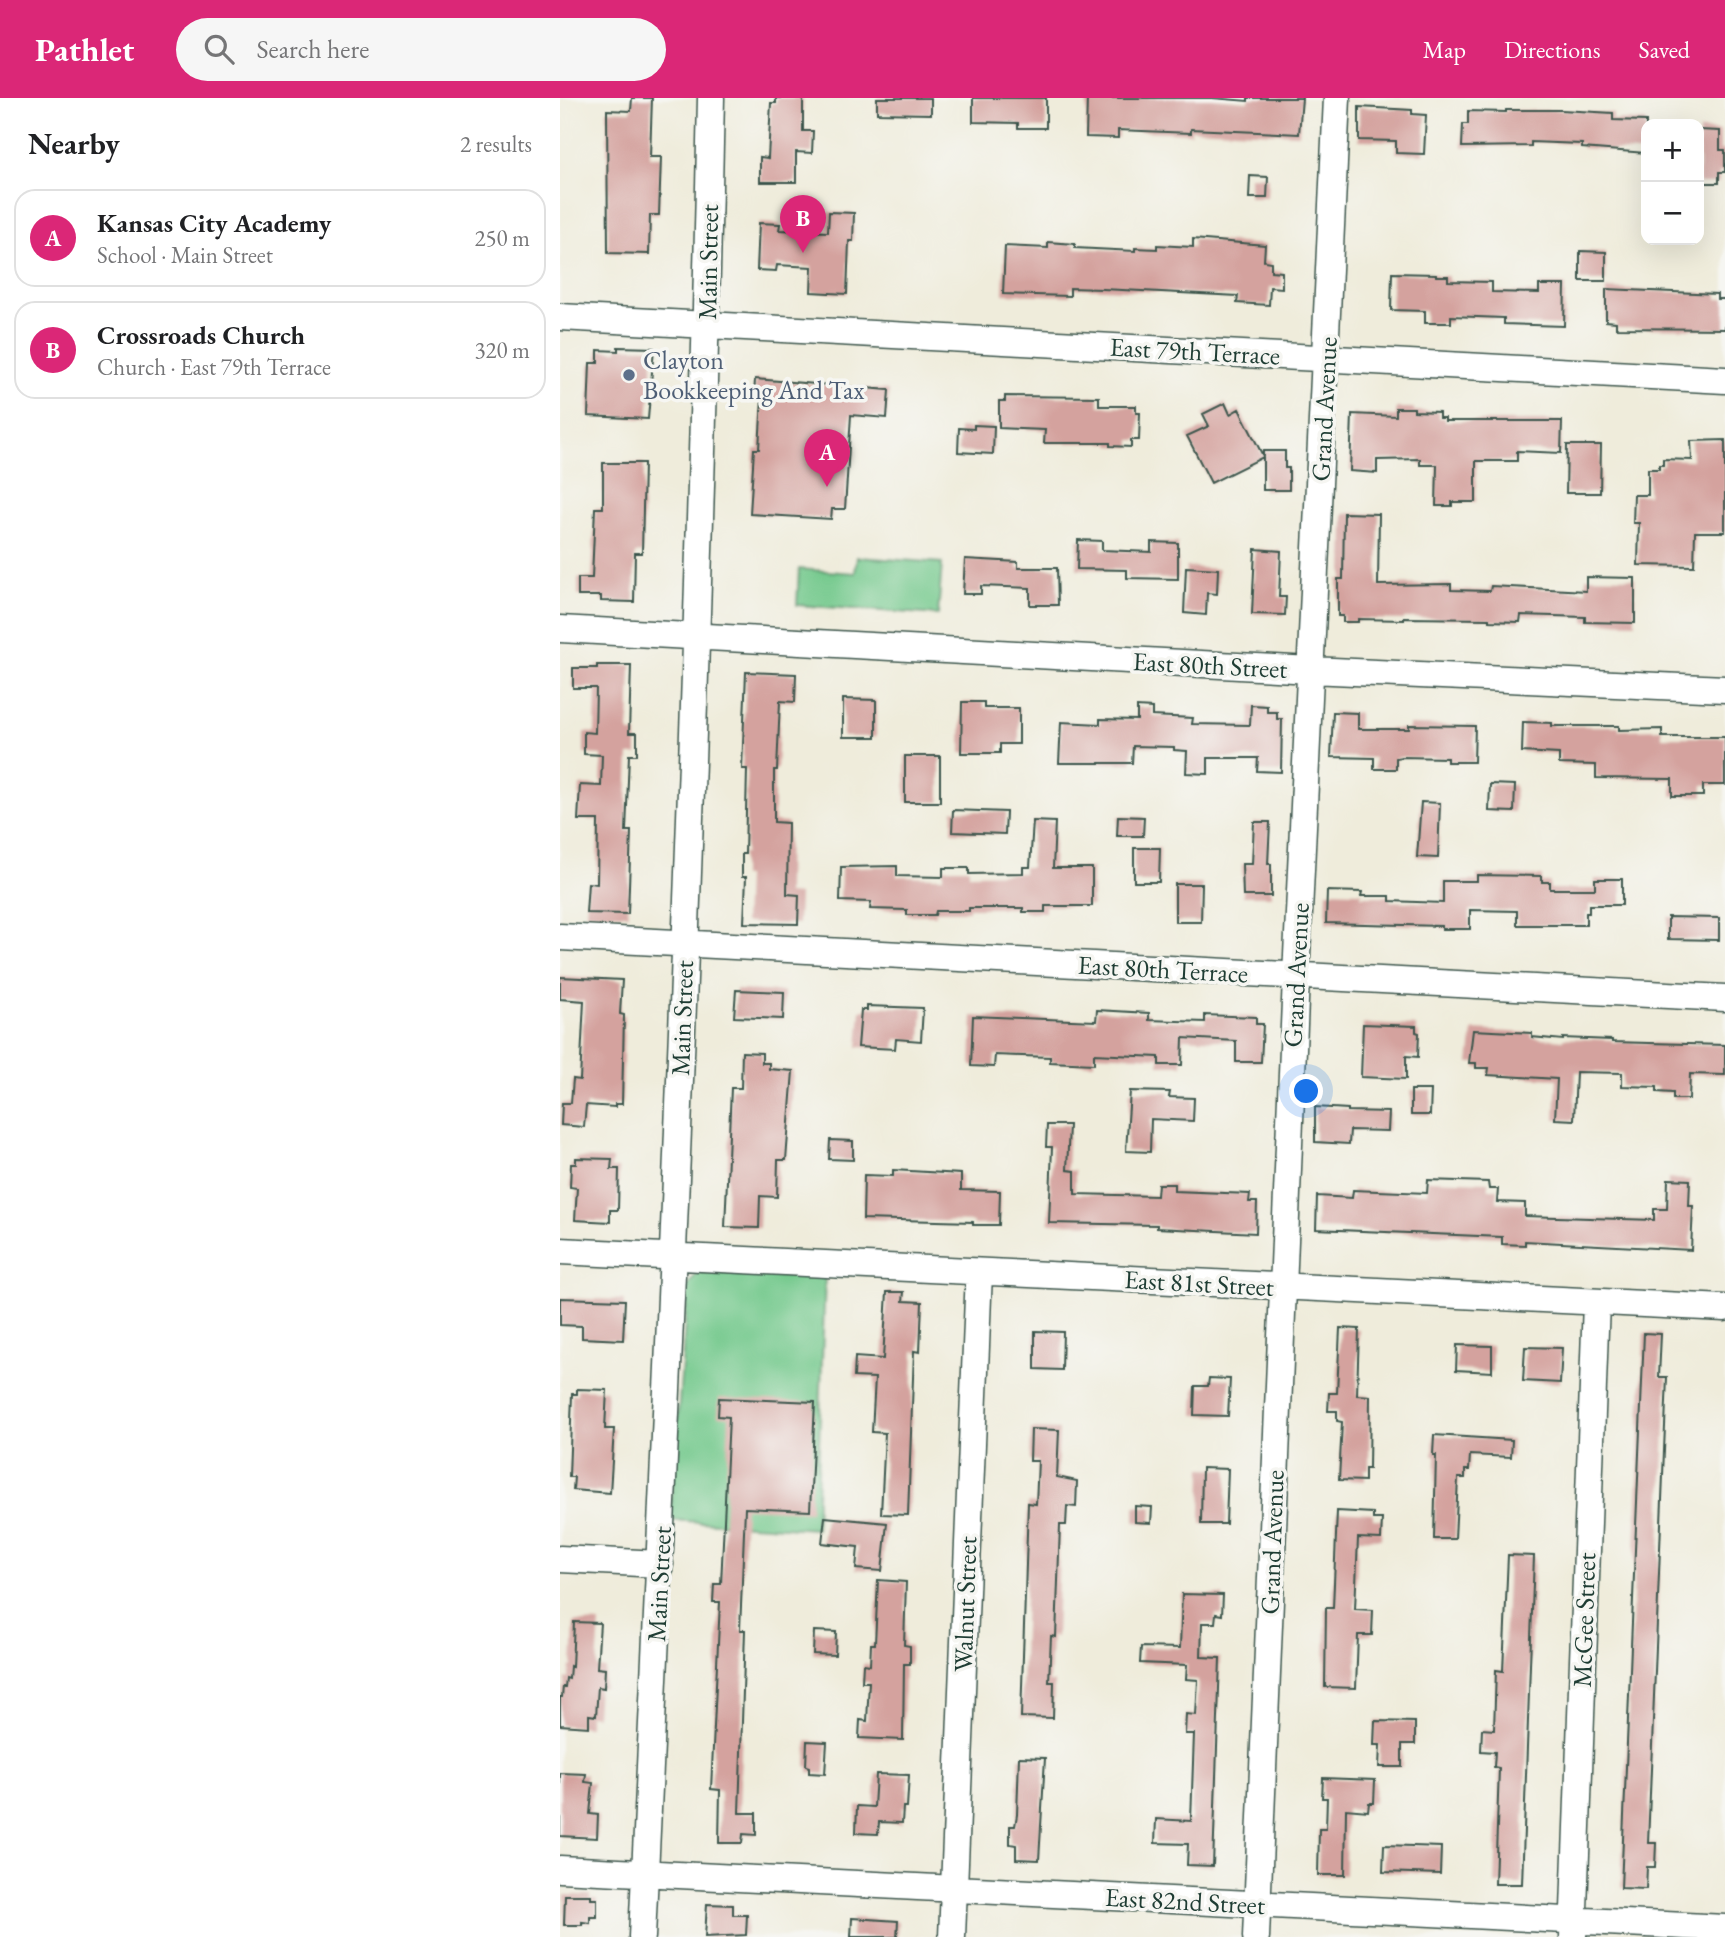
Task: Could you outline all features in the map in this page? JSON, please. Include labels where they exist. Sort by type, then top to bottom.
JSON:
[{"type":"street","name":"Main Street","points":[[642,1937],[674,1256],[706,323],[711,98]]},
{"type":"street","name":"Grand Avenue","points":[[1256,1937],[1282,1287],[1337,98]]},
{"type":"street","name":"East 79th Terrace","points":[[560,317],[1725,380]]},
{"type":"street","name":"East 80th Street","points":[[560,629],[1311,670],[1725,689]]},
{"type":"street","name":"East 80th Terrace","points":[[560,937],[1725,998]]},
{"type":"street","name":"East 81st Street","points":[[560,1251],[1725,1308]]},
{"type":"street","name":"Walnut Street","points":[[952,1937],[979,1272]]},
{"type":"street","name":"McGee Street","points":[[1573,1929],[1596,1302]]},
{"type":"street","points":[[560,1559],[660,1564]]},
{"type":"street","name":"East 82nd Street","points":[[560,1869],[1257,1904],[1573,1929],[1725,1928]]},
{"type":"green space","points":[[857,557],[942,563],[938,615],[797,605],[799,569],[855,573]]},
{"type":"green space","points":[[699,1271],[825,1276],[816,1529],[670,1520],[688,1285]]},
{"type":"building","points":[[632,98],[652,98],[650,157],[661,157],[659,215],[650,215],[649,254],[608,253],[607,110],[631,111]]},
{"type":"building","points":[[776,98],[803,98],[803,131],[813,131],[812,153],[796,152],[796,182],[760,182],[760,157],[768,158],[771,103],[776,103]]},
{"type":"building","points":[[877,98],[931,98],[931,114],[877,113]]},
{"type":"building","points":[[973,98],[1046,98],[1046,128],[1018,128],[1018,123],[973,122]]},
{"type":"building","points":[[1087,98],[1212,98],[1248,101],[1248,98],[1302,98],[1299,134],[1191,129],[1191,133],[1118,130],[1118,138],[1086,137]]},
{"type":"building","points":[[1359,107],[1412,110],[1412,114],[1426,115],[1424,154],[1396,153],[1396,141],[1359,140]]},
{"type":"building","points":[[1561,110],[1613,113],[1613,120],[1641,121],[1641,153],[1582,148],[1582,144],[1531,142],[1531,146],[1462,147],[1463,124],[1468,124],[1468,111]]},
{"type":"building","points":[[1704,130],[1720,131],[1720,150],[1725,150],[1725,172],[1719,172],[1719,183],[1704,183]]},
{"type":"building","points":[[1250,176],[1268,177],[1267,198],[1249,198]]},
{"type":"building","points":[[829,212],[854,213],[853,241],[849,241],[847,294],[811,292],[812,267],[777,265],[776,271],[757,270],[759,223],[780,224],[779,230],[828,232]]},
{"type":"building","points":[[1193,239],[1265,245],[1264,261],[1271,262],[1271,271],[1282,272],[1282,288],[1270,287],[1269,305],[1237,303],[1238,296],[1103,289],[1070,288],[1070,296],[1003,294],[1005,246],[1048,248],[1048,242],[1075,244],[1075,248],[1135,251],[1135,248],[1157,249],[1157,245],[1193,247]]},
{"type":"building","points":[[1580,251],[1606,252],[1606,281],[1580,281]]},
{"type":"building","points":[[1392,273],[1436,274],[1448,276],[1448,281],[1492,282],[1492,292],[1539,293],[1539,285],[1565,285],[1564,326],[1504,324],[1504,318],[1451,316],[1451,323],[1425,323],[1425,311],[1391,310]]},
{"type":"building","points":[[1606,289],[1717,294],[1717,299],[1725,299],[1725,329],[1616,328],[1616,322],[1606,321]]},
{"type":"building","points":[[618,347],[654,348],[648,419],[588,416],[590,363],[598,363],[598,350],[618,351]]},
{"type":"building","points":[[755,379],[889,390],[887,418],[851,415],[845,509],[832,509],[831,519],[750,514],[754,449],[759,449],[762,398],[754,397]]},
{"type":"building","points":[[1005,396],[1099,397],[1099,406],[1136,406],[1136,413],[1140,413],[1139,440],[1131,440],[1131,447],[1110,446],[1110,443],[1044,443],[1045,430],[999,428],[999,401],[1005,401]]},
{"type":"building","points":[[1225,403],[1230,414],[1239,409],[1263,456],[1263,451],[1285,451],[1285,468],[1289,468],[1289,490],[1263,490],[1263,457],[1211,483],[1187,436],[1209,426],[1203,414]]},
{"type":"building","points":[[1396,408],[1439,412],[1439,418],[1445,418],[1445,421],[1562,421],[1561,453],[1517,451],[1517,461],[1476,461],[1476,502],[1452,502],[1452,506],[1436,506],[1437,465],[1420,465],[1420,459],[1377,460],[1377,473],[1350,471],[1352,414],[1396,416]]},
{"type":"building","points":[[974,425],[994,426],[993,454],[958,452],[959,428],[974,429]]},
{"type":"building","points":[[1725,440],[1725,532],[1695,532],[1694,566],[1638,565],[1639,523],[1633,523],[1634,495],[1648,495],[1648,469],[1659,469],[1659,465],[1663,465],[1663,459],[1692,460],[1691,441]]},
{"type":"building","points":[[1567,445],[1601,445],[1600,493],[1566,493]]},
{"type":"building","points":[[603,463],[644,463],[642,553],[635,553],[634,602],[601,601],[601,596],[578,596],[578,578],[592,578],[595,508],[603,508]]},
{"type":"building","points":[[1344,513],[1379,514],[1378,585],[1451,584],[1451,590],[1490,591],[1491,586],[1586,591],[1586,577],[1635,578],[1635,623],[1585,622],[1585,617],[1521,615],[1520,622],[1404,618],[1343,622],[1343,616],[1338,616],[1338,579],[1343,579]]},
{"type":"building","points":[[1078,540],[1102,541],[1102,550],[1151,552],[1151,542],[1178,543],[1178,579],[1127,578],[1127,570],[1077,569]]},
{"type":"building","points":[[1255,549],[1281,551],[1279,597],[1286,597],[1285,615],[1252,614]]},
{"type":"building","points":[[965,559],[1018,562],[1018,568],[1057,568],[1058,605],[1030,605],[1030,588],[981,586],[981,594],[963,594]]},
{"type":"building","points":[[1186,567],[1218,569],[1217,594],[1207,593],[1206,615],[1184,613]]},
{"type":"building","points":[[597,665],[631,665],[629,733],[637,733],[637,755],[629,755],[626,831],[631,831],[628,914],[586,913],[588,883],[597,884],[598,820],[578,820],[580,785],[601,786],[602,755],[584,754],[584,732],[595,733],[596,688],[573,688],[573,668],[597,668]]},
{"type":"building","points":[[746,672],[796,674],[795,702],[780,701],[777,770],[774,770],[774,822],[788,823],[787,894],[799,895],[798,924],[744,923],[746,877],[742,877],[742,854],[745,854],[747,769],[742,769]]},
{"type":"building","points":[[843,699],[876,700],[876,737],[843,737]]},
{"type":"building","points":[[962,702],[984,702],[984,708],[1019,708],[1019,744],[1000,744],[1000,753],[961,753]]},
{"type":"building","points":[[1251,705],[1267,706],[1267,712],[1277,712],[1277,719],[1282,719],[1281,772],[1257,771],[1258,758],[1208,758],[1208,774],[1186,773],[1187,751],[1174,750],[1174,747],[1133,746],[1132,763],[1059,763],[1061,722],[1100,724],[1100,719],[1137,720],[1137,707],[1152,708],[1152,716],[1193,718],[1192,724],[1250,725]]},
{"type":"building","points":[[1333,712],[1358,713],[1358,729],[1409,729],[1409,725],[1475,726],[1474,762],[1447,762],[1447,758],[1402,757],[1396,758],[1396,769],[1374,769],[1374,758],[1331,757]]},
{"type":"building","points":[[1523,722],[1552,723],[1552,726],[1619,726],[1619,730],[1662,729],[1662,737],[1725,737],[1725,785],[1703,785],[1703,796],[1672,796],[1672,779],[1596,778],[1596,765],[1559,764],[1559,754],[1522,752]]},
{"type":"building","points":[[905,756],[940,756],[940,802],[905,802]]},
{"type":"building","points":[[1490,784],[1515,785],[1514,812],[1489,811]]},
{"type":"building","points":[[1421,802],[1440,803],[1438,858],[1417,857]]},
{"type":"building","points":[[953,810],[1006,812],[1005,834],[952,832]]},
{"type":"building","points":[[1118,816],[1144,817],[1143,836],[1117,836]]},
{"type":"building","points":[[1033,821],[1055,822],[1053,868],[1092,868],[1092,906],[1045,906],[1045,912],[1023,912],[1023,908],[969,908],[969,911],[936,911],[935,915],[907,915],[907,910],[870,909],[871,902],[840,901],[841,867],[897,866],[897,876],[943,877],[943,868],[969,868],[969,874],[1023,873],[1023,867],[1030,867]]},
{"type":"building","points":[[1254,822],[1270,822],[1268,864],[1271,864],[1271,896],[1243,896],[1242,864],[1252,864]]},
{"type":"building","points":[[1134,848],[1160,848],[1159,882],[1134,882]]},
{"type":"building","points":[[1477,875],[1542,876],[1542,882],[1550,882],[1550,889],[1595,889],[1595,879],[1622,879],[1622,905],[1589,905],[1586,925],[1517,925],[1517,911],[1470,910],[1470,929],[1326,923],[1327,891],[1362,892],[1361,896],[1390,896],[1390,901],[1443,903],[1443,881],[1477,881]]},
{"type":"building","points":[[1175,884],[1202,884],[1201,922],[1175,922]]},
{"type":"building","points":[[1668,917],[1719,918],[1719,940],[1668,939]]},
{"type":"building","points":[[560,977],[622,980],[622,1104],[615,1104],[615,1107],[586,1105],[584,1127],[561,1125],[562,1103],[571,1103],[573,1079],[580,1080],[584,1001],[560,999]]},
{"type":"building","points":[[736,990],[784,992],[783,1019],[734,1017]]},
{"type":"building","points":[[867,1006],[923,1008],[921,1041],[896,1039],[895,1049],[858,1047],[861,1010],[867,1010]]},
{"type":"building","points":[[1097,1010],[1149,1013],[1149,1020],[1205,1022],[1205,1015],[1256,1017],[1256,1024],[1263,1024],[1261,1062],[1236,1062],[1236,1041],[1183,1038],[1182,1065],[1159,1065],[1159,1057],[1094,1054],[1094,1064],[1050,1062],[1050,1057],[995,1055],[994,1067],[971,1066],[973,1016],[1096,1021]]},
{"type":"building","points":[[1363,1024],[1416,1026],[1416,1032],[1419,1033],[1418,1057],[1406,1056],[1406,1079],[1361,1077]]},
{"type":"building","points":[[1473,1030],[1532,1033],[1532,1037],[1563,1040],[1725,1045],[1725,1075],[1690,1074],[1689,1099],[1673,1099],[1673,1093],[1657,1092],[1657,1087],[1622,1086],[1622,1073],[1576,1072],[1574,1120],[1555,1119],[1557,1079],[1488,1075],[1489,1068],[1476,1068],[1476,1063],[1469,1063]]},
{"type":"building","points":[[742,1052],[762,1053],[762,1063],[769,1063],[769,1069],[793,1071],[786,1160],[778,1160],[777,1197],[760,1196],[759,1228],[725,1227],[731,1088],[741,1088]]},
{"type":"building","points":[[1411,1090],[1431,1090],[1430,1115],[1411,1115]]},
{"type":"building","points":[[1130,1091],[1170,1092],[1169,1097],[1194,1098],[1193,1121],[1151,1119],[1150,1152],[1126,1151]]},
{"type":"building","points":[[1315,1107],[1389,1112],[1388,1131],[1350,1130],[1349,1144],[1315,1142]]},
{"type":"building","points":[[1047,1125],[1069,1125],[1067,1170],[1075,1171],[1075,1194],[1157,1196],[1158,1184],[1174,1184],[1174,1191],[1250,1194],[1249,1202],[1257,1202],[1256,1233],[1157,1228],[1157,1225],[1049,1223],[1052,1147],[1046,1147]]},
{"type":"building","points":[[830,1140],[853,1141],[853,1160],[829,1159]]},
{"type":"building","points":[[576,1158],[612,1159],[611,1169],[619,1169],[618,1210],[610,1210],[610,1222],[575,1220],[577,1188],[570,1187],[571,1164],[576,1164]]},
{"type":"building","points":[[893,1170],[961,1174],[961,1190],[1000,1191],[999,1225],[863,1219],[864,1175],[893,1176]]},
{"type":"building","points":[[1668,1179],[1690,1180],[1689,1206],[1693,1206],[1691,1250],[1525,1241],[1525,1245],[1502,1244],[1502,1237],[1316,1229],[1317,1196],[1352,1198],[1353,1190],[1427,1193],[1428,1180],[1488,1182],[1489,1189],[1498,1189],[1497,1202],[1525,1203],[1525,1216],[1654,1220],[1654,1209],[1667,1209]]},
{"type":"building","points":[[887,1292],[904,1292],[903,1301],[922,1302],[920,1352],[914,1351],[908,1515],[881,1514],[885,1433],[872,1432],[875,1378],[854,1377],[855,1357],[883,1359]]},
{"type":"building","points":[[560,1298],[625,1300],[623,1340],[582,1338],[582,1326],[560,1325]]},
{"type":"building","points":[[1340,1328],[1359,1329],[1357,1395],[1370,1396],[1369,1469],[1365,1469],[1365,1481],[1339,1480],[1342,1422],[1337,1421],[1337,1411],[1328,1411],[1329,1393],[1337,1393]]},
{"type":"building","points":[[1035,1331],[1063,1332],[1062,1370],[1035,1369]]},
{"type":"building","points":[[1644,1333],[1661,1334],[1659,1377],[1667,1377],[1648,1843],[1656,1843],[1655,1867],[1647,1867],[1646,1889],[1621,1888]]},
{"type":"building","points":[[1457,1345],[1492,1346],[1492,1372],[1456,1370]]},
{"type":"building","points":[[1525,1347],[1562,1348],[1560,1383],[1523,1381]]},
{"type":"building","points":[[1209,1378],[1230,1379],[1228,1416],[1194,1415],[1195,1386],[1208,1386]]},
{"type":"building","points":[[577,1389],[607,1390],[605,1429],[614,1429],[610,1493],[573,1490],[574,1477],[569,1477],[572,1394],[577,1394]]},
{"type":"building","points":[[719,1398],[815,1402],[810,1511],[745,1508],[740,1630],[745,1630],[739,1813],[756,1813],[756,1835],[743,1834],[742,1843],[719,1843],[720,1790],[711,1789],[720,1602],[713,1602],[714,1584],[721,1584],[729,1417],[718,1416]]},
{"type":"building","points":[[1031,1429],[1059,1430],[1057,1477],[1077,1481],[1076,1507],[1067,1506],[1066,1525],[1060,1525],[1056,1637],[1051,1636],[1049,1682],[1054,1682],[1053,1718],[1021,1717],[1028,1503],[1036,1504],[1038,1461],[1030,1461]]},
{"type":"building","points":[[1434,1435],[1512,1440],[1511,1457],[1470,1455],[1469,1470],[1465,1470],[1465,1478],[1458,1478],[1455,1539],[1434,1539]]},
{"type":"building","points":[[1202,1468],[1228,1469],[1226,1524],[1201,1524]]},
{"type":"building","points":[[1135,1506],[1152,1507],[1151,1523],[1135,1522]]},
{"type":"building","points":[[1337,1511],[1373,1513],[1373,1519],[1382,1519],[1381,1539],[1358,1538],[1355,1609],[1373,1610],[1372,1635],[1358,1635],[1356,1688],[1325,1687],[1326,1608],[1333,1608]]},
{"type":"building","points":[[825,1517],[887,1523],[882,1571],[856,1569],[858,1547],[822,1543]]},
{"type":"building","points":[[1508,1555],[1534,1556],[1522,1884],[1495,1884],[1499,1768],[1494,1767],[1495,1752],[1481,1751],[1482,1729],[1494,1730],[1496,1670],[1503,1671]]},
{"type":"building","points":[[878,1580],[906,1582],[904,1645],[910,1646],[910,1664],[904,1664],[903,1740],[859,1738],[860,1720],[867,1721],[869,1682],[862,1682],[863,1664],[870,1665],[871,1644],[875,1644]]},
{"type":"building","points":[[1182,1594],[1223,1595],[1222,1615],[1216,1614],[1215,1623],[1202,1623],[1201,1657],[1220,1658],[1213,1866],[1187,1865],[1188,1844],[1155,1843],[1156,1819],[1191,1821],[1194,1734],[1185,1734],[1186,1714],[1196,1715],[1198,1680],[1186,1679],[1187,1665],[1140,1663],[1141,1647],[1180,1648]]},
{"type":"building","points":[[574,1622],[600,1623],[597,1668],[605,1669],[604,1688],[598,1687],[596,1716],[589,1715],[589,1727],[560,1725],[560,1697],[566,1678],[569,1679],[570,1666],[572,1667]]},
{"type":"building","points":[[814,1631],[836,1632],[835,1655],[813,1654]]},
{"type":"building","points":[[1375,1721],[1415,1722],[1415,1744],[1402,1744],[1402,1767],[1379,1767],[1380,1745],[1374,1745]]},
{"type":"building","points":[[807,1741],[827,1742],[825,1774],[809,1773],[809,1767],[806,1766]]},
{"type":"building","points":[[1019,1757],[1045,1758],[1039,1860],[1016,1859],[1016,1845],[1010,1844],[1010,1826],[1015,1826],[1017,1815]]},
{"type":"building","points":[[560,1773],[586,1774],[585,1782],[593,1783],[590,1814],[598,1815],[597,1838],[560,1836]]},
{"type":"building","points":[[876,1774],[909,1775],[907,1807],[903,1807],[902,1823],[879,1822],[878,1834],[856,1833],[857,1806],[874,1807]]},
{"type":"building","points":[[1323,1778],[1375,1780],[1374,1803],[1369,1803],[1368,1811],[1346,1809],[1345,1875],[1318,1875],[1319,1829],[1326,1829],[1327,1798],[1322,1798]]},
{"type":"building","points":[[1384,1845],[1441,1847],[1440,1874],[1383,1872]]},
{"type":"building","points":[[565,1895],[591,1895],[591,1899],[597,1899],[597,1917],[590,1917],[590,1923],[582,1922],[582,1925],[564,1925]]},
{"type":"building","points":[[707,1904],[733,1905],[733,1915],[747,1915],[746,1935],[705,1937]]},
{"type":"building","points":[[852,1918],[898,1921],[897,1937],[851,1937]]},
{"type":"place","name":"Crossroads Church","points":[[803,253]]},
{"type":"place","name":"Clayton Bookkeeping And Tax","points":[[629,375]]},
{"type":"place","name":"Kansas City Academy","points":[[827,487]]}]
